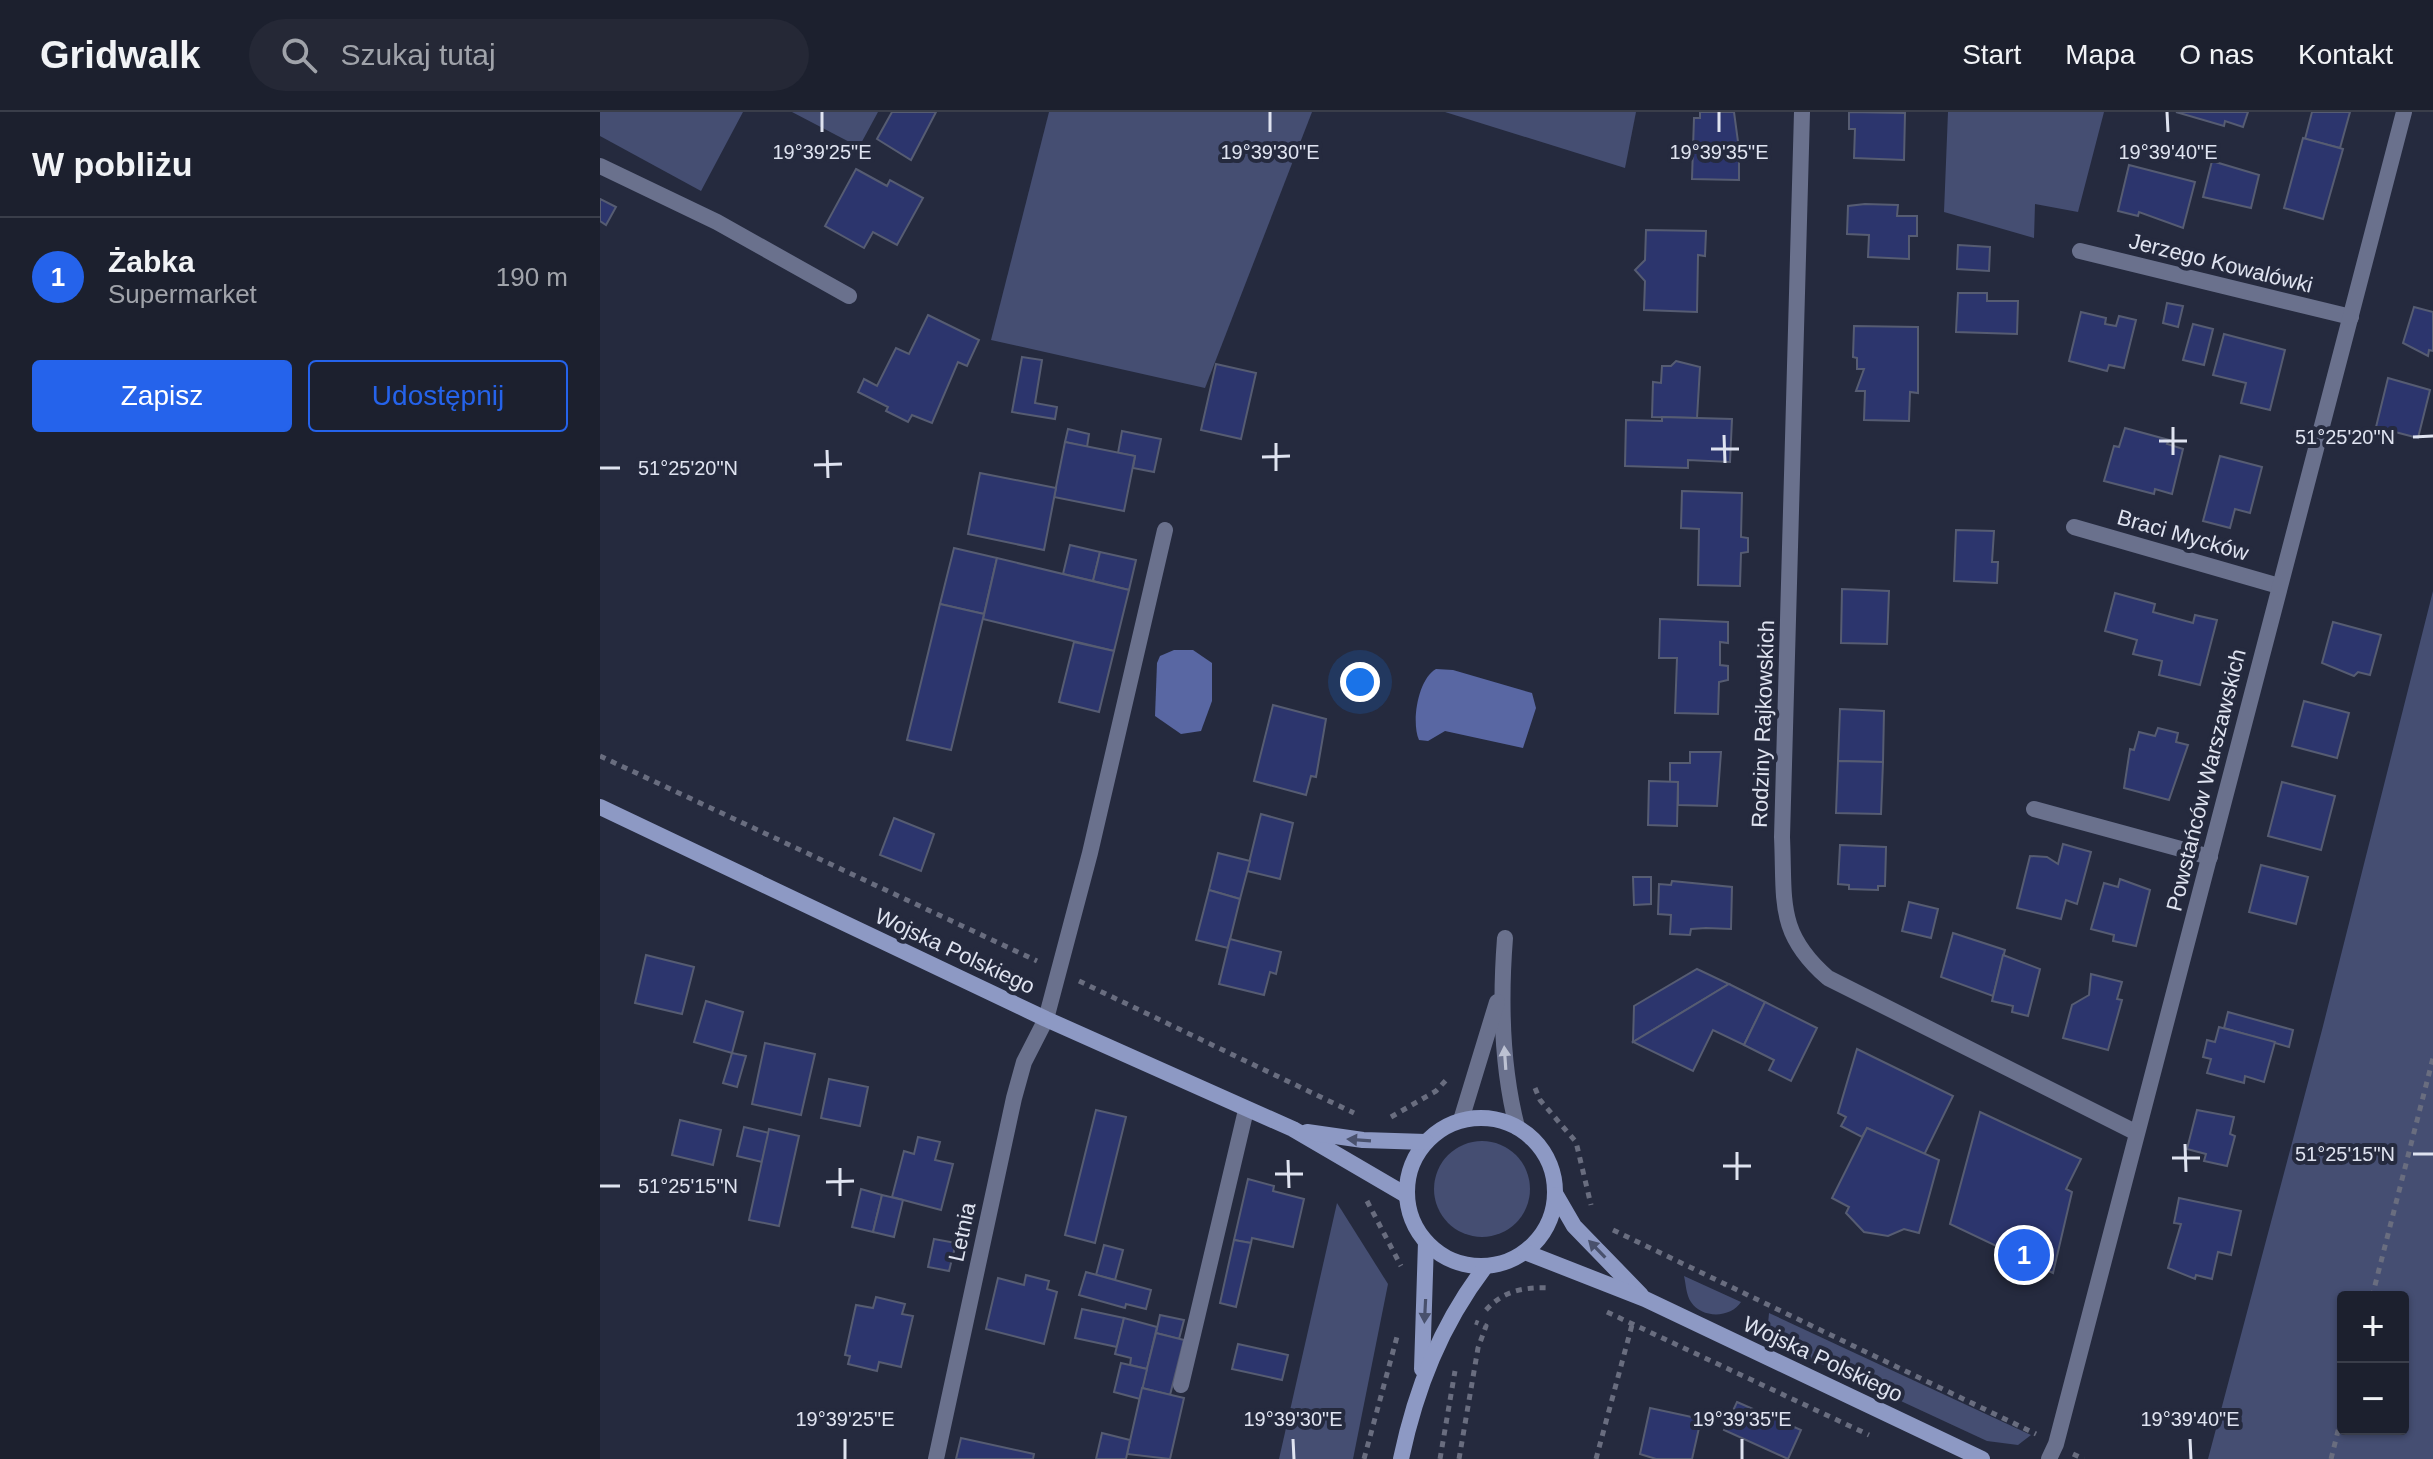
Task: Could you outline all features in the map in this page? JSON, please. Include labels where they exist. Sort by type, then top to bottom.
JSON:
[{"type":"main road","name":"Wojska Polskiego","points":[[600,807],[1046,1019],[1293,1129],[1406,1195]]},
{"type":"main road","points":[[1461,1120],[1499,1120],[1517,1127],[1534,1139],[1554,1175],[1556,1195],[1546,1226],[1525,1252],[1485,1267],[1453,1260],[1426,1242],[1409,1212],[1406,1195],[1415,1158],[1426,1142],[1461,1120]]},
{"type":"main road","name":"Wojska Polskiego","points":[[1293,1129],[1363,1140],[1426,1142]]},
{"type":"main road","name":"Wojska Polskiego","points":[[1556,1195],[1574,1226],[1645,1299]]},
{"type":"main road","points":[[1421,1379],[1426,1242]]},
{"type":"main road","name":"Wojska Polskiego","points":[[1525,1252],[1645,1299],[1982,1459]]},
{"type":"main road","points":[[1401,1459],[1421,1379],[1453,1313],[1485,1267]]},
{"type":"street","name":"Rodziny Rajkowskich","points":[[1802,112],[1782,837],[1786,921],[1802,956],[1828,978],[2135,1132]]},
{"type":"street","name":"Powstańców Warszawskich","points":[[2053,1452],[2404,112]]},
{"type":"street","points":[[600,166],[717,222],[849,296]]},
{"type":"street","name":"Jerzego Kowalówki","points":[[2080,251],[2351,317]]},
{"type":"street","name":"Braci Mycków","points":[[2074,527],[2279,586]]},
{"type":"street","name":"Letnia","points":[[936,1459],[1014,1098],[1024,1062],[1046,1019],[1059,971],[1090,853],[1165,530]]},
{"type":"street","points":[[2034,809],[2210,857]]},
{"type":"street","points":[[1505,938],[1501,988],[1506,1067],[1517,1127]]},
{"type":"street","points":[[1461,1120],[1501,988]]},
{"type":"street","points":[[1181,1385],[1246,1110]]},
{"type":"path","points":[[600,756],[1368,1120],[1391,1117],[1436,1091],[1458,1061],[1478,1064]]},
{"type":"path","points":[[2374,1291],[2433,1058]]},
{"type":"path","points":[[1506,1067],[1529,1066],[1540,1100],[1576,1142],[1593,1214]]},
{"type":"path","points":[[1363,1140],[1368,1120]]},
{"type":"path","points":[[1356,1166],[1348,1185],[1372,1208],[1403,1273]]},
{"type":"path","points":[[1604,1225],[2036,1434],[2053,1452],[2084,1459]]},
{"type":"path","points":[[1470,1332],[1475,1322],[1507,1293],[1529,1288],[1558,1291]]},
{"type":"path","points":[[1596,1459],[1633,1325],[1645,1299]]},
{"type":"path","points":[[1597,1308],[1878,1439]]},
{"type":"path","points":[[1453,1313],[1486,1326],[1478,1348],[1459,1459]]},
{"type":"path","points":[[1364,1459],[1400,1324]]},
{"type":"path","points":[[1440,1459],[1458,1364]]},
{"type":"path","points":[[2036,1434],[2041,1425]]},
{"type":"path","points":[[2331,1459],[2337,1435]]},
{"type":"shaded area","points":[[600,112],[743,112],[701,191],[600,136]]},
{"type":"shaded area","points":[[792,112],[878,112],[859,147]]},
{"type":"shaded area","points":[[1049,112],[1312,112],[1205,388],[991,340]]},
{"type":"shaded area","points":[[1445,112],[1636,112],[1625,168]]},
{"type":"shaded area","points":[[1948,112],[2104,112],[2078,212],[2035,204],[2034,238],[1944,212]]},
{"type":"shaded area","points":[[2433,591],[2433,1459],[2208,1459],[2322,1030]]},
{"type":"shaded area","points":[[1174,650],[1193,650],[1212,663],[1212,701],[1201,731],[1181,734],[1155,716],[1157,663],[1160,656]]},
{"type":"shaded area","points":[[1436,669],[1453,670],[1532,693],[1536,708],[1523,748],[1445,731],[1428,741],[1419,740],[1416,723],[1418,702],[1425,682]]},
{"type":"shaded area","points":[[1482,1141],[1500,1145],[1516,1155],[1526,1171],[1530,1189],[1526,1207],[1516,1223],[1500,1233],[1482,1237],[1464,1233],[1448,1223],[1438,1207],[1434,1189],[1438,1171],[1448,1155],[1464,1145]]},
{"type":"shaded area","points":[[1337,1203],[1388,1284],[1353,1459],[1279,1459]]},
{"type":"shaded area","points":[[1684,1276],[1741,1302],[1724,1314],[1702,1311],[1689,1299]]},
{"type":"shaded area","points":[[1769,1313],[2031,1435],[2018,1445],[1987,1441],[1778,1344],[1767,1335]]},
{"type":"building","points":[[892,112],[936,112],[911,160],[877,139]]},
{"type":"building","points":[[1700,112],[1734,112],[1739,149],[1693,148],[1694,118],[1700,118]]},
{"type":"building","points":[[1849,112],[1905,113],[1904,160],[1854,158],[1855,129],[1849,129]]},
{"type":"building","points":[[2176,112],[2248,112],[2243,127],[2225,121],[2224,126]]},
{"type":"building","points":[[2312,112],[2350,112],[2340,148],[2305,139]]},
{"type":"building","points":[[2303,138],[2343,149],[2323,219],[2284,208]]},
{"type":"building","points":[[1693,148],[1739,149],[1739,180],[1692,179]]},
{"type":"building","points":[[2212,161],[2259,175],[2251,208],[2203,197]]},
{"type":"building","points":[[2129,165],[2195,182],[2183,228],[2139,212],[2138,216],[2118,211]]},
{"type":"building","points":[[856,169],[887,186],[890,180],[923,198],[897,245],[873,232],[864,248],[825,226]]},
{"type":"building","points":[[600,199],[616,207],[606,225],[600,221]]},
{"type":"building","points":[[1898,205],[1897,216],[1917,216],[1917,236],[1909,236],[1909,259],[1868,257],[1869,235],[1847,234],[1848,206]]},
{"type":"building","points":[[1646,230],[1706,231],[1705,256],[1698,255],[1697,312],[1644,310],[1645,281],[1635,270],[1645,260]]},
{"type":"building","points":[[1958,245],[1990,247],[1989,271],[1957,269]]},
{"type":"building","points":[[1958,293],[1987,293],[1987,301],[2018,301],[2017,334],[1956,332]]},
{"type":"building","points":[[2167,303],[2183,306],[2178,327],[2163,323]]},
{"type":"building","points":[[2414,307],[2433,312],[2433,351],[2429,350],[2428,356],[2403,343]]},
{"type":"building","points":[[2081,312],[2106,318],[2105,324],[2116,326],[2119,316],[2136,320],[2124,368],[2109,365],[2107,371],[2069,361]]},
{"type":"building","points":[[928,315],[979,340],[967,366],[958,362],[932,423],[912,415],[908,422],[886,411],[888,407],[858,392],[864,379],[877,386],[896,348],[909,354]]},
{"type":"building","points":[[2193,324],[2213,329],[2204,365],[2183,360]]},
{"type":"building","points":[[1854,326],[1918,327],[1918,393],[1910,392],[1909,421],[1864,420],[1865,391],[1856,391],[1864,369],[1857,369],[1857,358],[1853,357]]},
{"type":"building","points":[[2224,334],[2285,350],[2270,410],[2241,403],[2246,383],[2213,375]]},
{"type":"building","points":[[1022,357],[1042,360],[1035,403],[1057,407],[1055,419],[1012,412]]},
{"type":"building","points":[[1676,361],[1700,367],[1697,418],[1652,417],[1653,382],[1661,383],[1662,366],[1671,366]]},
{"type":"building","points":[[1216,364],[1256,373],[1241,439],[1201,430]]},
{"type":"building","points":[[2388,378],[2430,390],[2418,438],[2376,427]]},
{"type":"building","points":[[1662,417],[1732,419],[1730,462],[1688,460],[1688,468],[1625,466],[1626,420],[1662,421]]},
{"type":"building","points":[[2125,428],[2169,440],[2167,444],[2183,449],[2172,494],[2155,489],[2154,494],[2104,481],[2114,446],[2119,447]]},
{"type":"building","points":[[1068,429],[1089,434],[1087,447],[1065,442]]},
{"type":"building","points":[[1122,431],[1161,439],[1154,472],[1133,468],[1135,456],[1118,453]]},
{"type":"building","points":[[1065,442],[1135,456],[1124,511],[1054,497]]},
{"type":"building","points":[[2220,456],[2262,467],[2250,513],[2235,509],[2230,528],[2203,521]]},
{"type":"building","points":[[980,473],[1056,488],[1044,550],[968,534]]},
{"type":"building","points":[[1682,491],[1742,493],[1741,537],[1748,538],[1748,552],[1741,553],[1740,586],[1698,585],[1699,529],[1681,528]]},
{"type":"building","points":[[1956,530],[1994,531],[1992,562],[1998,562],[1997,583],[1954,581]]},
{"type":"building","points":[[1070,545],[1100,552],[1093,581],[1063,574]]},
{"type":"building","points":[[954,548],[997,558],[984,614],[940,604]]},
{"type":"building","points":[[1100,552],[1136,560],[1129,590],[1093,581]]},
{"type":"building","points":[[997,558],[1129,590],[1114,651],[983,619]]},
{"type":"building","points":[[1842,589],[1889,591],[1887,644],[1841,643]]},
{"type":"building","points":[[2115,593],[2155,604],[2153,612],[2193,623],[2195,615],[2217,620],[2200,685],[2159,675],[2162,661],[2133,654],[2137,640],[2105,631]]},
{"type":"building","points":[[940,604],[984,614],[951,750],[907,740]]},
{"type":"building","points":[[1660,619],[1728,622],[1728,643],[1720,642],[1720,665],[1728,666],[1728,680],[1719,682],[1718,714],[1675,713],[1677,658],[1659,658]]},
{"type":"building","points":[[2333,622],[2381,635],[2370,675],[2358,672],[2354,676],[2322,663]]},
{"type":"building","points":[[1074,642],[1114,651],[1099,712],[1059,702]]},
{"type":"building","points":[[2304,701],[2349,713],[2337,758],[2292,746]]},
{"type":"building","points":[[1273,705],[1326,719],[1316,777],[1311,776],[1306,795],[1254,781]]},
{"type":"building","points":[[1840,709],[1884,711],[1883,762],[1838,761]]},
{"type":"building","points":[[2158,728],[2178,733],[2176,742],[2188,745],[2169,800],[2124,788],[2130,749],[2134,750],[2139,732],[2155,736]]},
{"type":"building","points":[[1690,752],[1721,752],[1717,806],[1678,805],[1678,782],[1670,782],[1670,763],[1690,763]]},
{"type":"building","points":[[1838,761],[1883,762],[1881,814],[1836,813]]},
{"type":"building","points":[[1649,781],[1678,782],[1677,826],[1648,825]]},
{"type":"building","points":[[2282,782],[2335,796],[2321,850],[2268,836]]},
{"type":"building","points":[[1261,814],[1293,823],[1280,879],[1247,871]]},
{"type":"building","points":[[894,818],[934,834],[921,871],[880,855]]},
{"type":"building","points":[[2063,844],[2091,852],[2077,904],[2066,900],[2061,919],[2017,908],[2030,856],[2047,857],[2058,864]]},
{"type":"building","points":[[1840,845],[1886,847],[1885,886],[1878,886],[1878,890],[1849,889],[1849,885],[1838,884]]},
{"type":"building","points":[[1218,853],[1250,861],[1240,899],[1209,890]]},
{"type":"building","points":[[2261,865],[2308,877],[2296,924],[2249,912]]},
{"type":"building","points":[[1633,877],[1651,877],[1651,904],[1634,905]]},
{"type":"building","points":[[2120,879],[2150,890],[2136,946],[2113,941],[2114,935],[2091,929],[2104,883],[2118,887]]},
{"type":"building","points":[[1672,881],[1732,887],[1731,929],[1691,929],[1690,935],[1670,934],[1671,915],[1658,914],[1659,884],[1671,885]]},
{"type":"building","points":[[1209,890],[1240,899],[1228,948],[1196,940]]},
{"type":"building","points":[[1909,902],[1938,909],[1931,938],[1902,931]]},
{"type":"building","points":[[1953,933],[2005,950],[1993,996],[1941,977]]},
{"type":"building","points":[[1230,939],[1281,952],[1276,974],[1270,972],[1264,995],[1219,984]]},
{"type":"building","points":[[646,955],[694,967],[682,1014],[635,1003]]},
{"type":"building","points":[[2003,955],[2040,969],[2028,1016],[2012,1012],[2013,1006],[1992,1001]]},
{"type":"building","points":[[1697,969],[1729,984],[1633,1042],[1634,1006]]},
{"type":"building","points":[[2091,974],[2122,982],[2117,999],[2122,1000],[2108,1050],[2063,1038],[2072,1005],[2089,995]]},
{"type":"building","points":[[1729,984],[1765,1002],[1744,1045],[1713,1030],[1693,1071],[1633,1042]]},
{"type":"building","points":[[706,1001],[743,1012],[732,1053],[694,1042]]},
{"type":"building","points":[[1765,1002],[1817,1028],[1791,1081],[1769,1070],[1774,1060],[1744,1045]]},
{"type":"building","points":[[2228,1012],[2293,1030],[2289,1047],[2224,1028]]},
{"type":"building","points":[[2219,1027],[2275,1042],[2264,1082],[2245,1076],[2244,1083],[2207,1073],[2211,1059],[2203,1057],[2207,1040],[2215,1042]]},
{"type":"building","points":[[765,1043],[815,1054],[801,1115],[752,1104]]},
{"type":"building","points":[[1857,1049],[1953,1096],[1924,1155],[1867,1128],[1862,1137],[1841,1126],[1846,1117],[1838,1113]]},
{"type":"building","points":[[732,1053],[746,1056],[737,1087],[723,1083]]},
{"type":"building","points":[[829,1079],[868,1087],[860,1126],[821,1118]]},
{"type":"building","points":[[1096,1110],[1126,1117],[1095,1243],[1065,1235]]},
{"type":"building","points":[[2197,1110],[2234,1117],[2230,1134],[2235,1136],[2227,1166],[2204,1161],[2206,1154],[2187,1149]]},
{"type":"building","points":[[1980,1112],[2081,1159],[2066,1189],[2072,1192],[2053,1273],[1950,1224]]},
{"type":"building","points":[[680,1120],[721,1130],[713,1165],[672,1155]]},
{"type":"building","points":[[744,1127],[769,1133],[762,1162],[737,1156]]},
{"type":"building","points":[[1867,1128],[1939,1160],[1919,1233],[1904,1229],[1888,1236],[1864,1232],[1846,1213],[1849,1207],[1832,1198]]},
{"type":"building","points":[[769,1129],[799,1136],[779,1226],[749,1220]]},
{"type":"building","points":[[918,1137],[940,1142],[935,1160],[953,1164],[941,1210],[892,1197],[904,1151],[914,1154]]},
{"type":"building","points":[[1248,1179],[1274,1186],[1273,1191],[1304,1199],[1293,1247],[1252,1238],[1251,1243],[1234,1240]]},
{"type":"building","points":[[861,1189],[882,1195],[873,1232],[852,1227]]},
{"type":"building","points":[[882,1195],[903,1200],[894,1237],[873,1232]]},
{"type":"building","points":[[2179,1198],[2241,1211],[2231,1255],[2218,1252],[2212,1279],[2196,1275],[2195,1279],[2168,1268],[2181,1224],[2174,1223]]},
{"type":"building","points":[[934,1239],[956,1243],[949,1271],[928,1267]]},
{"type":"building","points":[[1234,1240],[1251,1243],[1236,1307],[1220,1303]]},
{"type":"building","points":[[1104,1245],[1123,1250],[1115,1280],[1096,1275]]},
{"type":"building","points":[[1086,1272],[1151,1290],[1146,1309],[1126,1304],[1125,1308],[1079,1295]]},
{"type":"building","points":[[1026,1275],[1049,1281],[1047,1289],[1057,1292],[1044,1344],[986,1329],[998,1278],[1024,1285]]},
{"type":"building","points":[[876,1297],[905,1304],[902,1314],[913,1316],[901,1367],[879,1362],[877,1371],[848,1364],[850,1356],[845,1355],[856,1305],[873,1308]]},
{"type":"building","points":[[1082,1309],[1124,1318],[1117,1347],[1075,1338]]},
{"type":"building","points":[[1160,1315],[1184,1320],[1179,1339],[1156,1333]]},
{"type":"building","points":[[1124,1318],[1157,1327],[1147,1369],[1130,1365],[1131,1358],[1115,1354]]},
{"type":"building","points":[[1156,1333],[1184,1340],[1170,1395],[1142,1388]]},
{"type":"building","points":[[1238,1344],[1288,1355],[1282,1380],[1232,1369]]},
{"type":"building","points":[[1121,1363],[1147,1369],[1140,1399],[1114,1392]]},
{"type":"building","points":[[1142,1388],[1184,1398],[1170,1459],[1127,1454]]},
{"type":"building","points":[[1737,1402],[1801,1430],[1788,1459],[1724,1430]]},
{"type":"building","points":[[1650,1408],[1701,1419],[1692,1459],[1656,1459],[1640,1454]]},
{"type":"building","points":[[1102,1433],[1130,1440],[1126,1459],[1096,1459]]},
{"type":"building","points":[[961,1438],[1034,1454],[1033,1459],[956,1459]]},
{"type":"place","name":"Żabka","points":[[2024,1255]]}]
